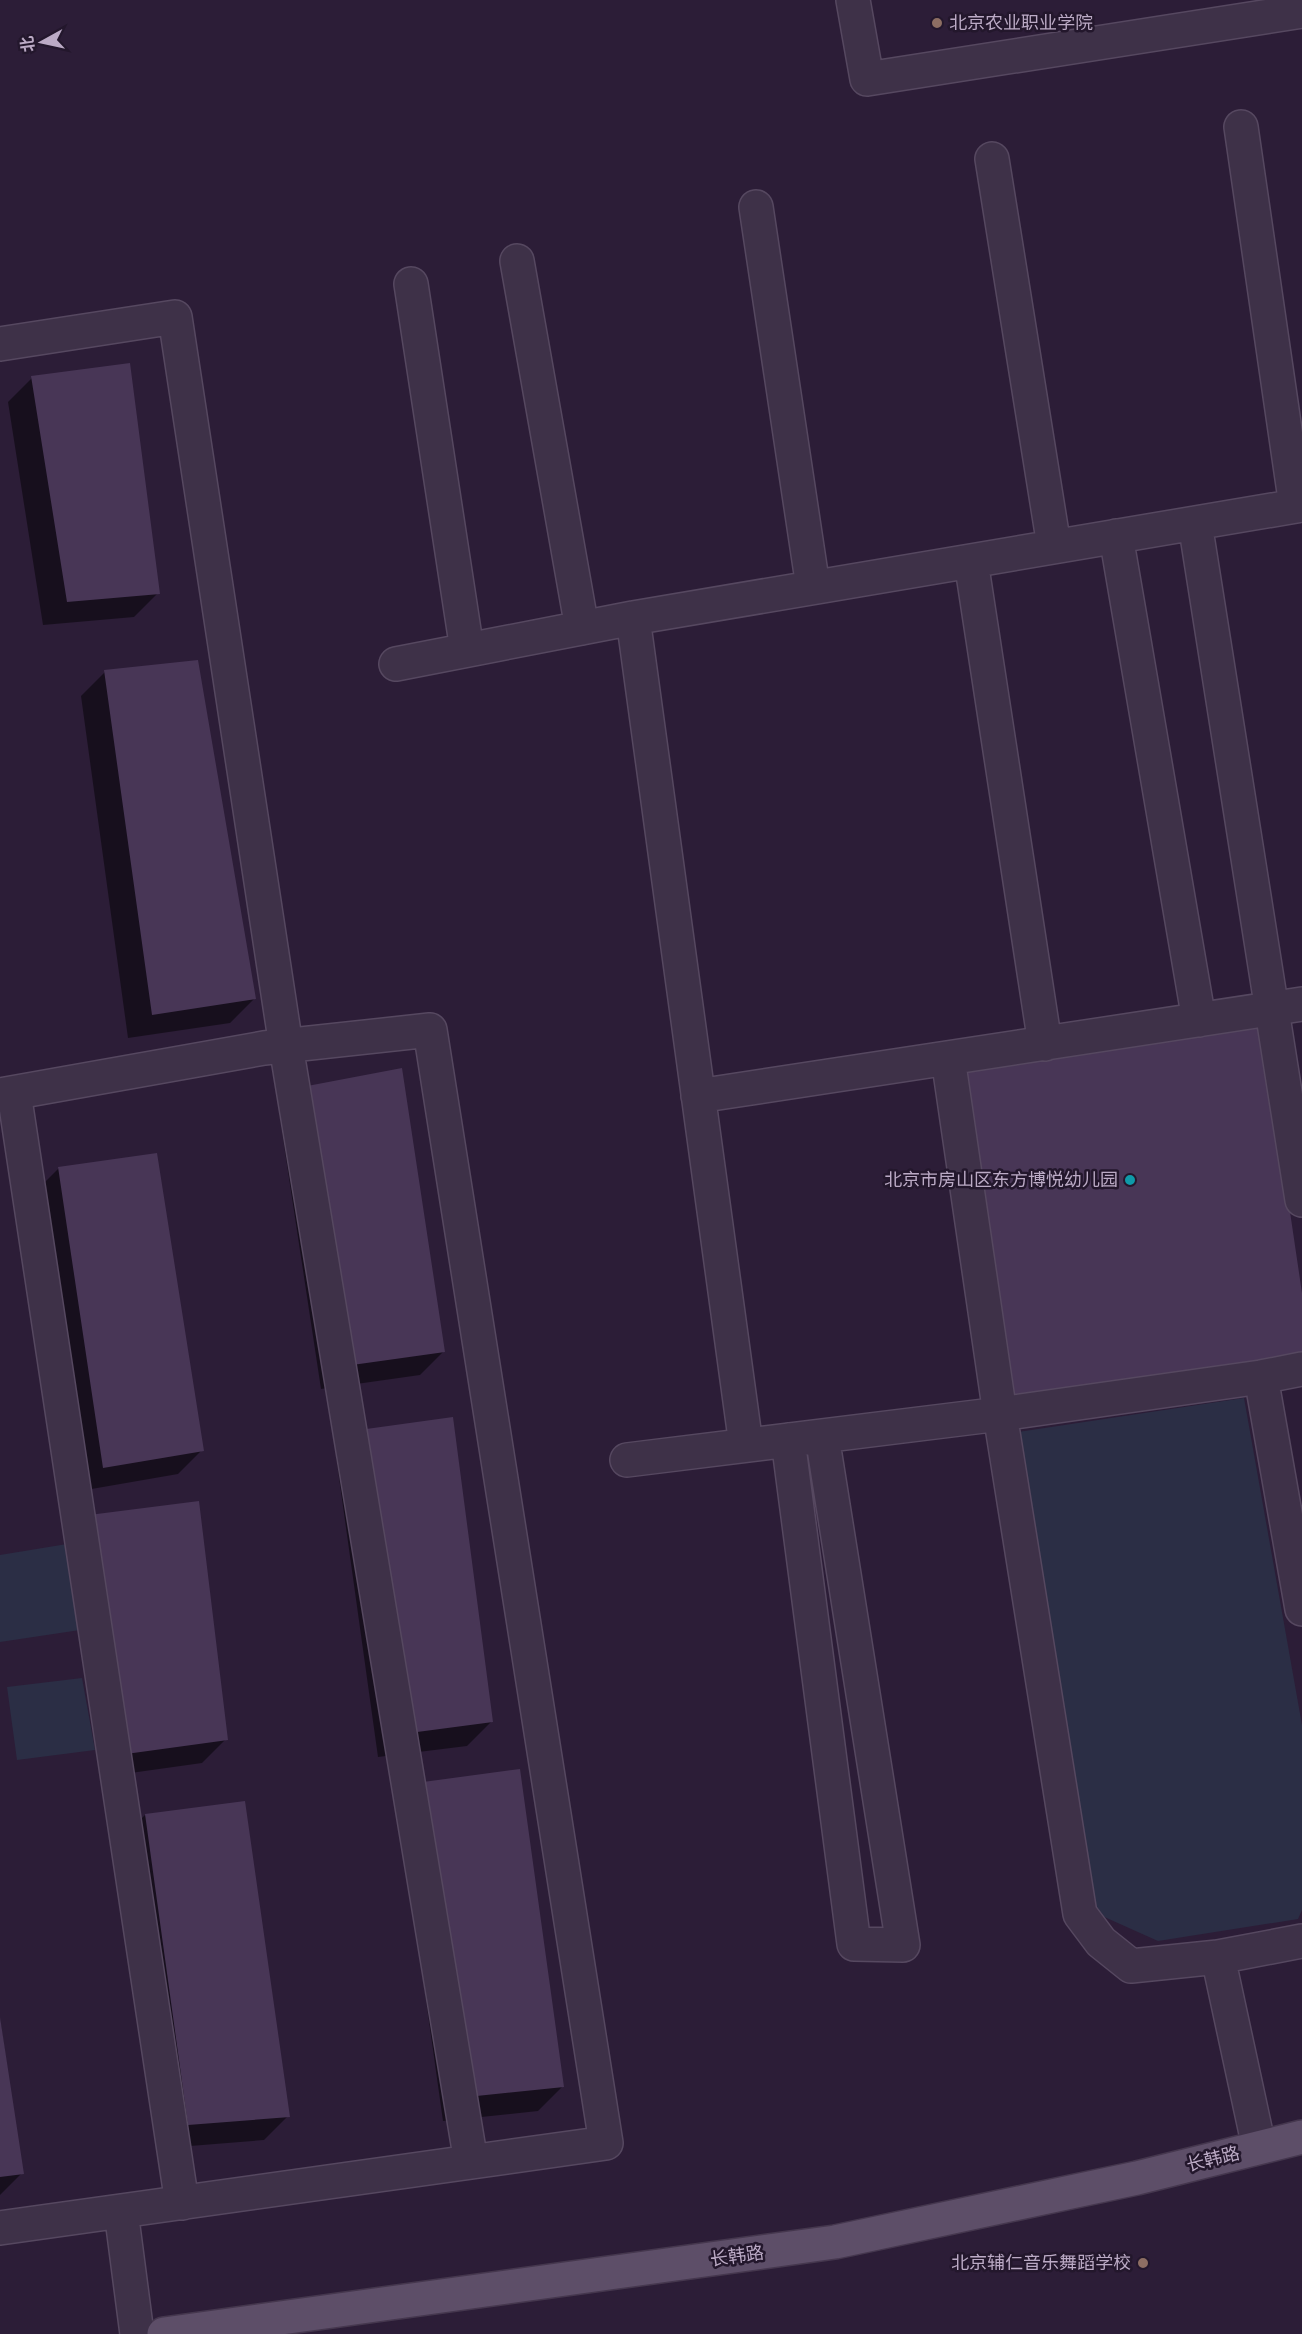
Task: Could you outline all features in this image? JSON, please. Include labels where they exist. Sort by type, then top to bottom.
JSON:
[{"type":"main road","name":"长韩路","points":[[164,2334],[835,2242],[1137,2178],[1302,2137]]},
{"type":"street","points":[[853,0],[867,79],[1302,11]]},
{"type":"street","points":[[396,663],[633,618],[1299,506],[1241,127]]},
{"type":"street","points":[[992,159],[1054,546]]},
{"type":"street","points":[[756,207],[813,587]]},
{"type":"street","points":[[517,261],[582,628]]},
{"type":"street","points":[[411,284],[467,650]]},
{"type":"street","points":[[0,344],[175,317],[286,1046],[471,2162]]},
{"type":"street","points":[[1195,523],[1287,1006],[1302,1200]]},
{"type":"street","points":[[1116,536],[1199,1020]]},
{"type":"street","points":[[970,561],[1045,1044]]},
{"type":"street","points":[[633,618],[746,1445]]},
{"type":"street","points":[[698,1096],[1287,1006]]},
{"type":"street","points":[[0,2228],[182,2203],[606,2143],[430,1030],[286,1046],[7,1094],[182,2203]]},
{"type":"street","points":[[948,1058],[1000,1414],[1080,1914],[1101,1941],[1131,1966],[1218,1957],[1302,1941]]},
{"type":"street","points":[[627,1460],[1000,1414],[1261,1377],[1302,1369]]},
{"type":"street","points":[[1261,1377],[1302,1609]]},
{"type":"street","points":[[788,1440],[854,1944],[903,1945],[822,1436]]},
{"type":"street","points":[[1218,1957],[1259,2147]]},
{"type":"street","points":[[121,2211],[137,2334]]},
{"type":"shaded area","points":[[1244,1398],[1302,1725],[1302,1910],[1298,1919],[1158,1941],[1091,1911],[1018,1432]]},
{"type":"shaded area","points":[[67,1544],[80,1630],[0,1642],[0,1555]]},
{"type":"shaded area","points":[[82,1678],[95,1750],[17,1760],[7,1687]]},
{"type":"building","points":[[130,363],[160,594],[67,602],[31,376]]},
{"type":"building","points":[[198,660],[256,999],[152,1015],[104,670]]},
{"type":"building","name":"北京市房山区东方博悦幼儿园","points":[[1262,1022],[1302,1293],[1302,1358],[1008,1402],[958,1067]]},
{"type":"building","points":[[402,1068],[445,1352],[345,1366],[302,1087]]},
{"type":"building","points":[[157,1153],[204,1451],[103,1468],[58,1167]]},
{"type":"building","points":[[453,1417],[493,1722],[402,1734],[359,1430]]},
{"type":"building","points":[[199,1501],[228,1740],[126,1754],[89,1515]]},
{"type":"building","points":[[520,1769],[564,2087],[467,2097],[423,1782]]},
{"type":"building","points":[[245,1801],[290,2117],[188,2125],[145,1814]]},
{"type":"building","points":[[0,2017],[24,2174],[0,2177]]},
{"type":"place","name":"北京农业职业学院","points":[[937,23]]},
{"type":"place","name":"北京市房山区东方博悦幼儿园","points":[[1130,1180]]},
{"type":"place","name":"北京辅仁音乐舞蹈学校","points":[[1143,2263]]}]
